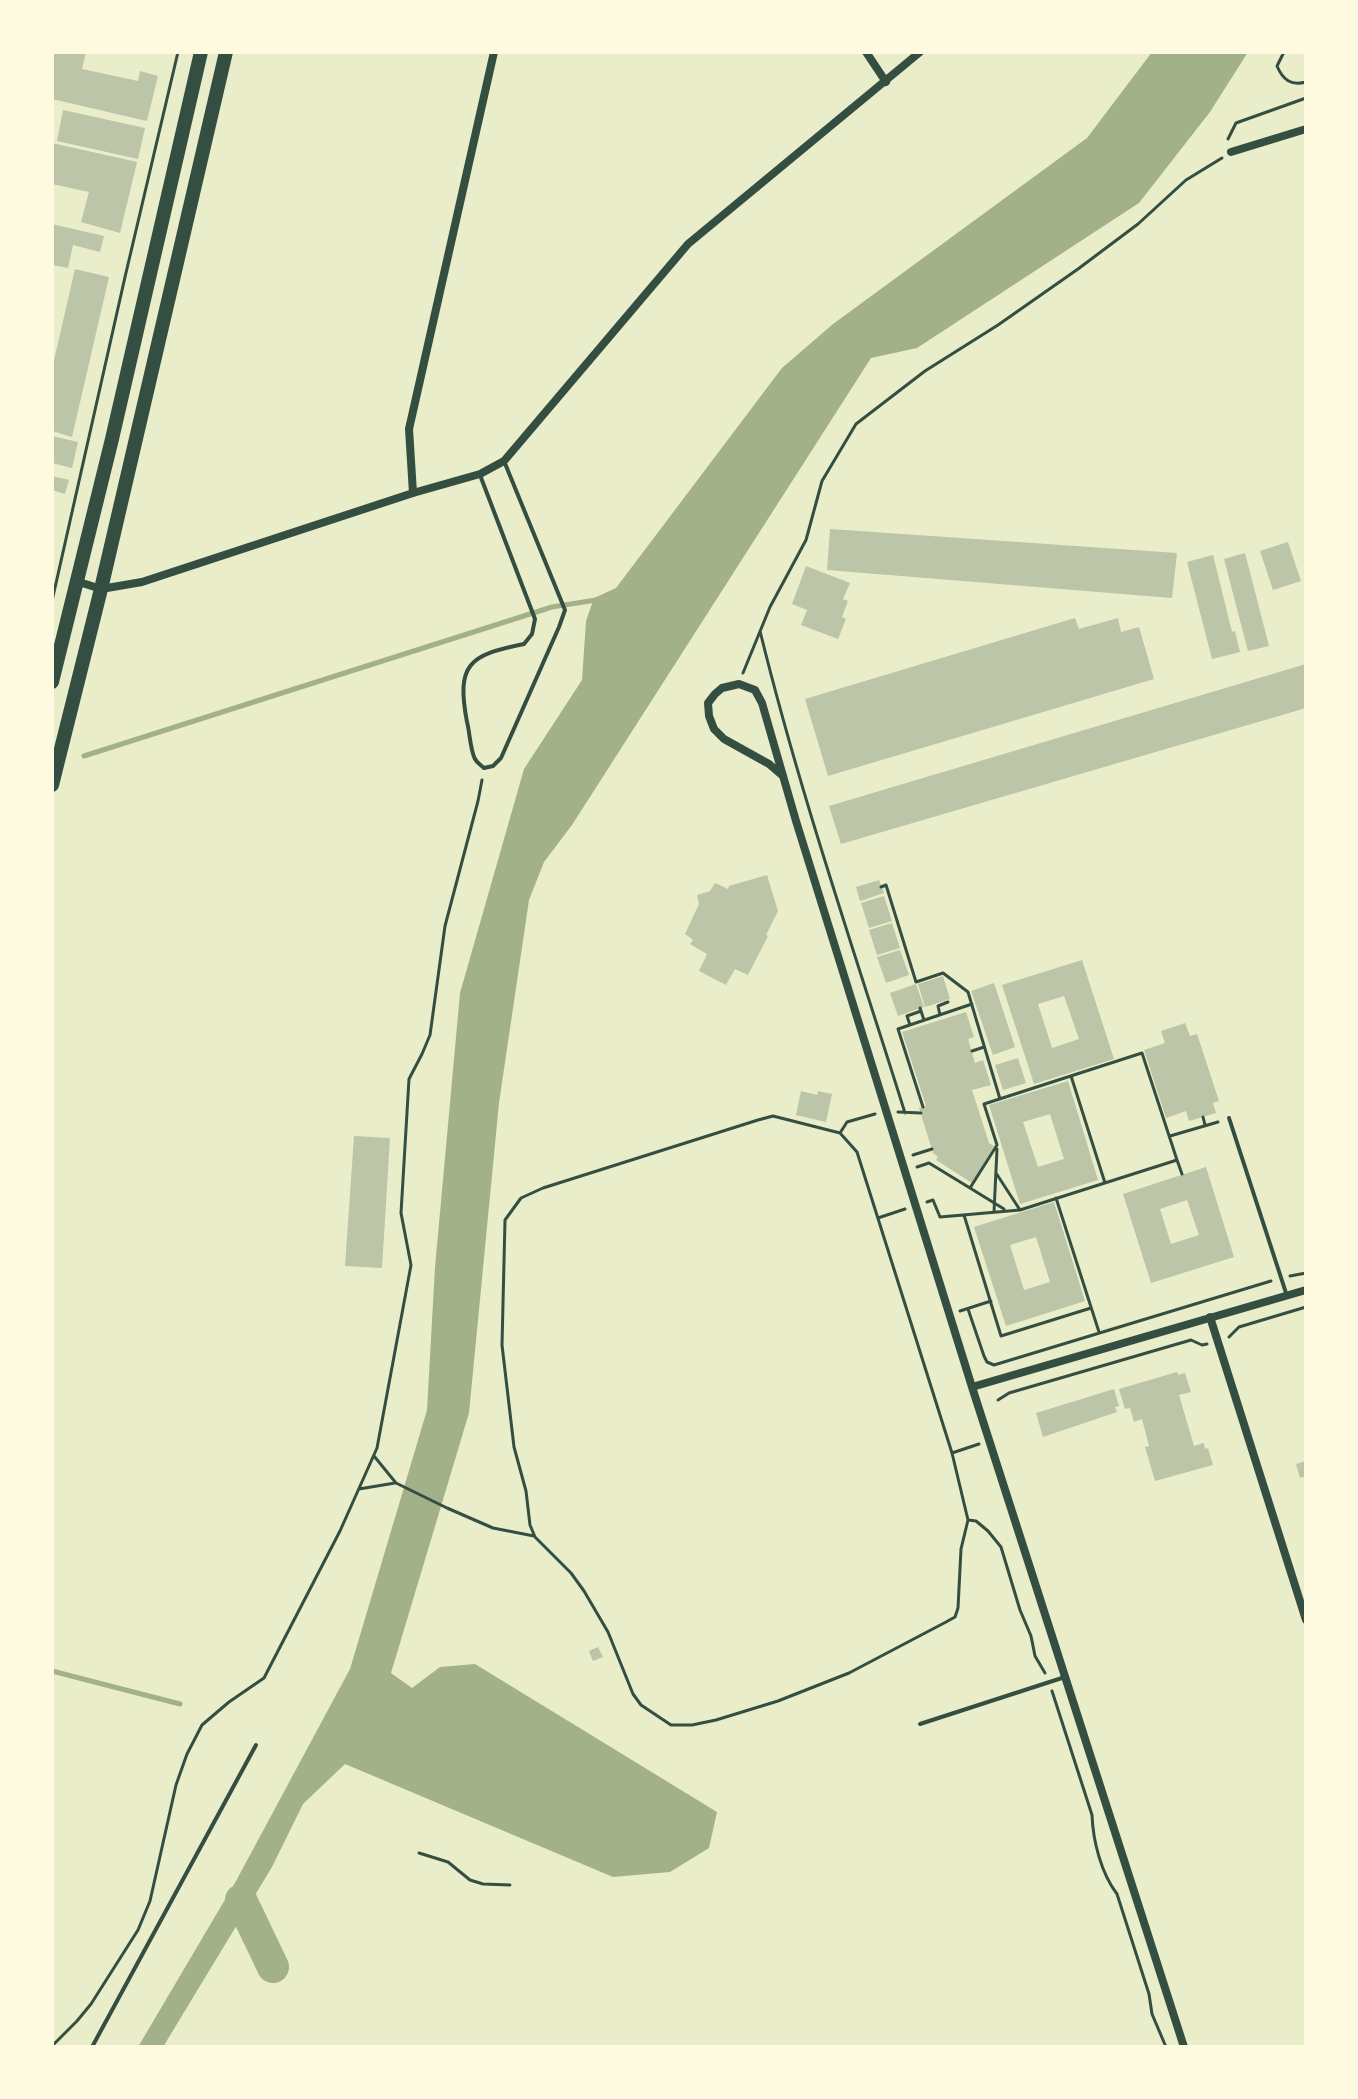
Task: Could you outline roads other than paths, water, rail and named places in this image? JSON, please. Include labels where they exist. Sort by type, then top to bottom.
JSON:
[{"type":"main road","points":[[52,682],[112,439],[201,52]]},
{"type":"main road","points":[[52,785],[101,589],[226,52]]},
{"type":"street","points":[[413,493],[409,429],[494,52]]},
{"type":"street","points":[[866,52],[886,82]]},
{"type":"street","points":[[76,580],[101,589],[142,582],[480,474],[504,461],[688,244],[920,52]]},
{"type":"street","points":[[1231,152],[1306,129]]},
{"type":"street","points":[[783,776],[769,764],[724,739],[714,729],[708,703],[722,688],[739,684],[755,690],[762,703],[972,1387],[1184,2047]]},
{"type":"street","points":[[972,1387],[1306,1290]]},
{"type":"street","points":[[1210,1317],[1306,1620]]},
{"type":"lane","points":[[480,474],[535,619],[532,634],[524,644],[496,649],[481,656],[469,666],[463,683],[463,700],[475,759],[484,768],[493,766],[501,758],[565,610],[504,461]]},
{"type":"lane","points":[[1229,1118],[1287,1296]]},
{"type":"lane","points":[[920,1724],[1065,1677]]},
{"type":"lane","points":[[92,2047],[256,1745]]},
{"type":"waterway","points":[[84,756],[552,607],[596,600]]},
{"type":"waterway","points":[[52,1671],[180,1704]]},
{"type":"waterway","points":[[241,1900],[273,1967]]}]
